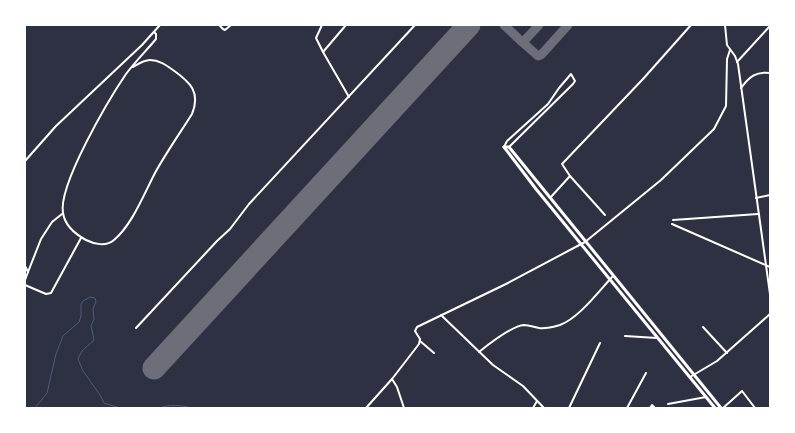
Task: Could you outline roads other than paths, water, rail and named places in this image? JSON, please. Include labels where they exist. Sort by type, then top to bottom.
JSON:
[{"type":"highway","points":[[504,147],[509,147],[550,198],[612,277],[657,338],[671,353],[713,407]]},
{"type":"highway","points":[[504,147],[581,244],[612,277],[722,408]]},
{"type":"highway","points":[[671,353],[674,350]]},
{"type":"highway","points":[[706,397],[710,394]]},
{"type":"street","points":[[25,161],[56,126],[160,25]]},
{"type":"street","points":[[219,25],[223,30],[225,30],[231,25]]},
{"type":"street","points":[[322,25],[316,38],[322,52],[349,97]]},
{"type":"street","points":[[322,52],[346,25]]},
{"type":"street","points":[[136,328],[230,229],[249,204],[415,25]]},
{"type":"street","points":[[605,215],[570,176],[562,163],[643,79],[691,25]]},
{"type":"street","points":[[725,25],[727,42],[737,62],[770,294]]},
{"type":"street","points":[[737,62],[769,26]]},
{"type":"street","points":[[133,66],[150,60],[158,61],[168,67],[191,84],[195,95],[195,106],[192,114],[156,171],[129,221],[120,234],[112,241],[102,244],[91,243],[70,228],[64,220],[62,206],[69,179],[106,107],[126,74],[156,39],[156,34],[154,32]]},
{"type":"street","points":[[434,353],[420,340],[415,329],[506,284],[585,242],[661,180],[714,129],[726,106],[727,59],[730,50]]},
{"type":"street","points":[[741,88],[747,80],[759,73],[770,73]]},
{"type":"street","points":[[504,147],[507,141],[548,104],[571,74],[575,81],[573,84],[509,147]]},
{"type":"street","points":[[550,198],[570,176]]},
{"type":"street","points":[[756,198],[770,195]]},
{"type":"street","points":[[25,280],[41,239],[52,222],[63,213]]},
{"type":"street","points":[[673,220],[758,214]]},
{"type":"street","points":[[562,221],[566,218]]},
{"type":"street","points":[[672,224],[770,267]]},
{"type":"street","points":[[25,285],[46,294],[51,293],[82,238]]},
{"type":"street","points":[[25,266],[28,272]]},
{"type":"street","points":[[479,352],[497,338],[518,326],[524,325],[541,329],[560,325],[572,319],[612,277]]},
{"type":"street","points":[[690,377],[727,353],[770,314]]},
{"type":"street","points":[[441,315],[493,365],[523,386],[544,408]]},
{"type":"street","points":[[703,328],[727,353]]},
{"type":"street","points":[[625,336],[657,338]]},
{"type":"street","points":[[366,408],[392,379],[420,340]]},
{"type":"street","points":[[569,408],[600,343]]},
{"type":"street","points":[[627,408],[646,373]]},
{"type":"street","points":[[392,379],[399,391],[404,408]]},
{"type":"street","points":[[722,408],[742,391],[755,408]]},
{"type":"street","points":[[668,404],[706,397]]},
{"type":"street","points":[[533,408],[537,401]]},
{"type":"street","points":[[650,408],[652,404],[655,408]]},
{"type":"waterway","points":[[35,408],[47,393],[56,354],[63,336],[79,322],[81,316],[81,304],[90,297],[95,298],[96,302],[93,309],[94,319],[91,326],[94,340],[82,351],[78,359],[83,371],[104,403],[120,408]]},
{"type":"waterway","points":[[160,408],[176,405],[191,408]]},
{"type":"waterway","points":[[223,408],[238,408]]}]
